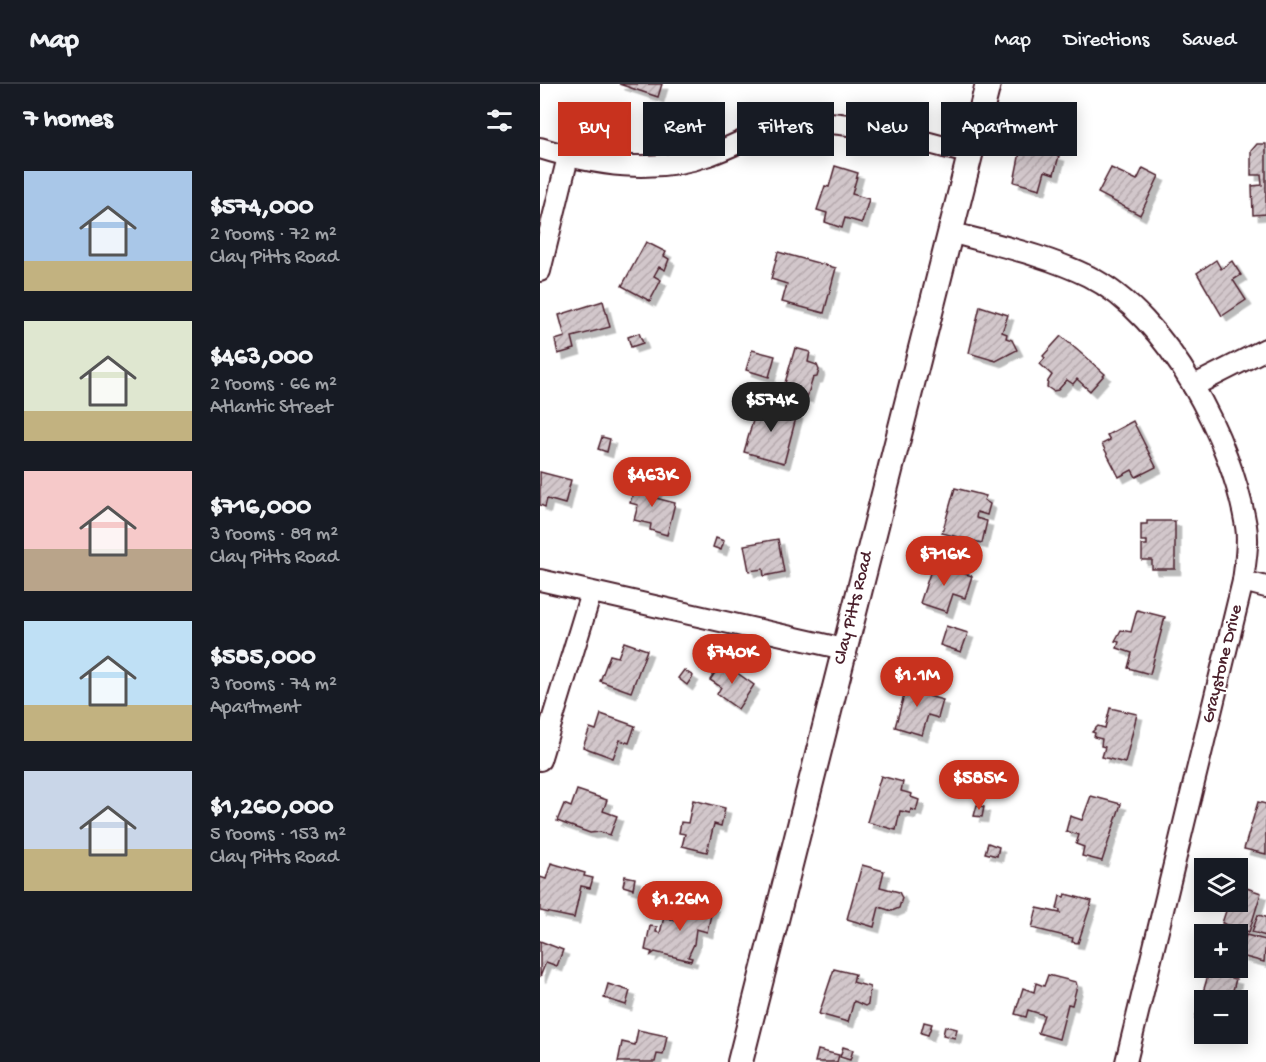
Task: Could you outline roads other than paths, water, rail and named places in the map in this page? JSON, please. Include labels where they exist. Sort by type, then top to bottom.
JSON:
[{"type":"street","name":"Clay Pitts Road","points":[[982,102],[987,84]]},
{"type":"street","points":[[540,271],[568,156],[618,165],[670,167],[711,155],[755,135],[797,123],[846,123],[941,146]]},
{"type":"street","points":[[540,148],[558,153]]},
{"type":"street","name":"Clay Pitts Road","points":[[740,1062],[967,156]]},
{"type":"street","name":"Graystone Drive","points":[[950,232],[1048,259],[1090,277],[1125,302],[1160,334],[1193,386],[1217,433],[1235,478],[1247,529],[1244,581],[1126,1062]]},
{"type":"street","points":[[1193,386],[1266,349]]},
{"type":"street","points":[[540,580],[844,650]]},
{"type":"street","points":[[1244,581],[1266,587]]},
{"type":"street","points":[[540,760],[591,593]]}]
